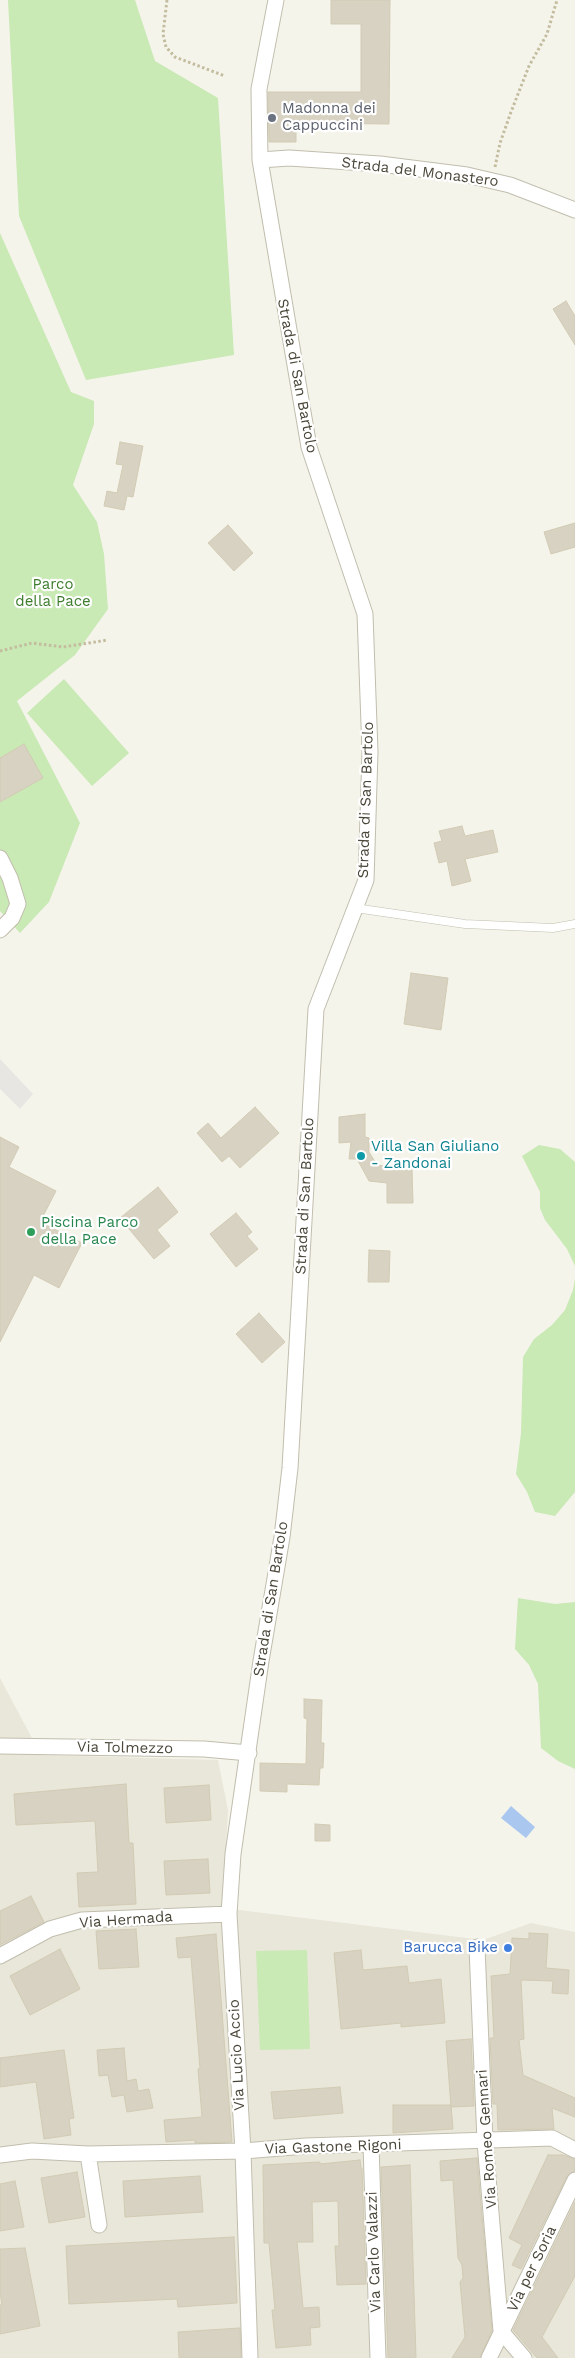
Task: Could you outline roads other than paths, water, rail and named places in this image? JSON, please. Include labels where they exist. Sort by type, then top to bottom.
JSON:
[{"type":"street","name":"Strada di San Bartolo","points":[[249,1753],[261,1661],[282,1537],[290,1468],[316,1009],[366,880],[370,752],[365,614],[309,447],[260,160],[259,89],[276,0]]},
{"type":"street","name":"Strada del Monastero","points":[[260,160],[288,158],[380,164],[492,179],[575,210]]},
{"type":"street","points":[[0,858],[10,878],[18,904],[12,918],[0,930]]},
{"type":"street","name":"Via Tolmezzo","points":[[0,1746],[204,1749],[249,1753]]},
{"type":"street","name":"Via Lucio Accio","points":[[249,1753],[233,1854],[229,1914],[243,2151],[250,2358]]},
{"type":"street","name":"Via Hermada","points":[[0,1956],[50,1930],[82,1920],[229,1914]]},
{"type":"street","name":"Via Romeo Gennari","points":[[477,1947],[485,2142],[501,2331]]},
{"type":"street","name":"Via Gastone Rigoni","points":[[0,2155],[32,2151],[88,2154],[243,2151],[306,2146],[485,2142],[552,2138],[575,2150]]},
{"type":"street","name":"Via Carlo Valazzi","points":[[371,2145],[378,2358]]},
{"type":"street","points":[[88,2154],[99,2225]]},
{"type":"street","name":"Via per Soria","points":[[489,2358],[575,2180]]},
{"type":"street","points":[[501,2331],[524,2358]]},
{"type":"lane","points":[[355,908],[465,924],[553,928],[575,924]]},
{"type":"water","points":[[511,1806],[535,1827],[526,1838],[501,1818]]},
{"type":"place","name":"Madonna dei Cappuccini","points":[[272,118]]},
{"type":"place","name":"Villa San Giuliano - Zandonai","points":[[361,1156]]},
{"type":"place","name":"Piscina Parco della Pace","points":[[31,1232]]},
{"type":"place","name":"Barucca Bike","points":[[508,1948]]},
{"type":"park label","name":"Parco della Pace","points":[[53,594]]}]
